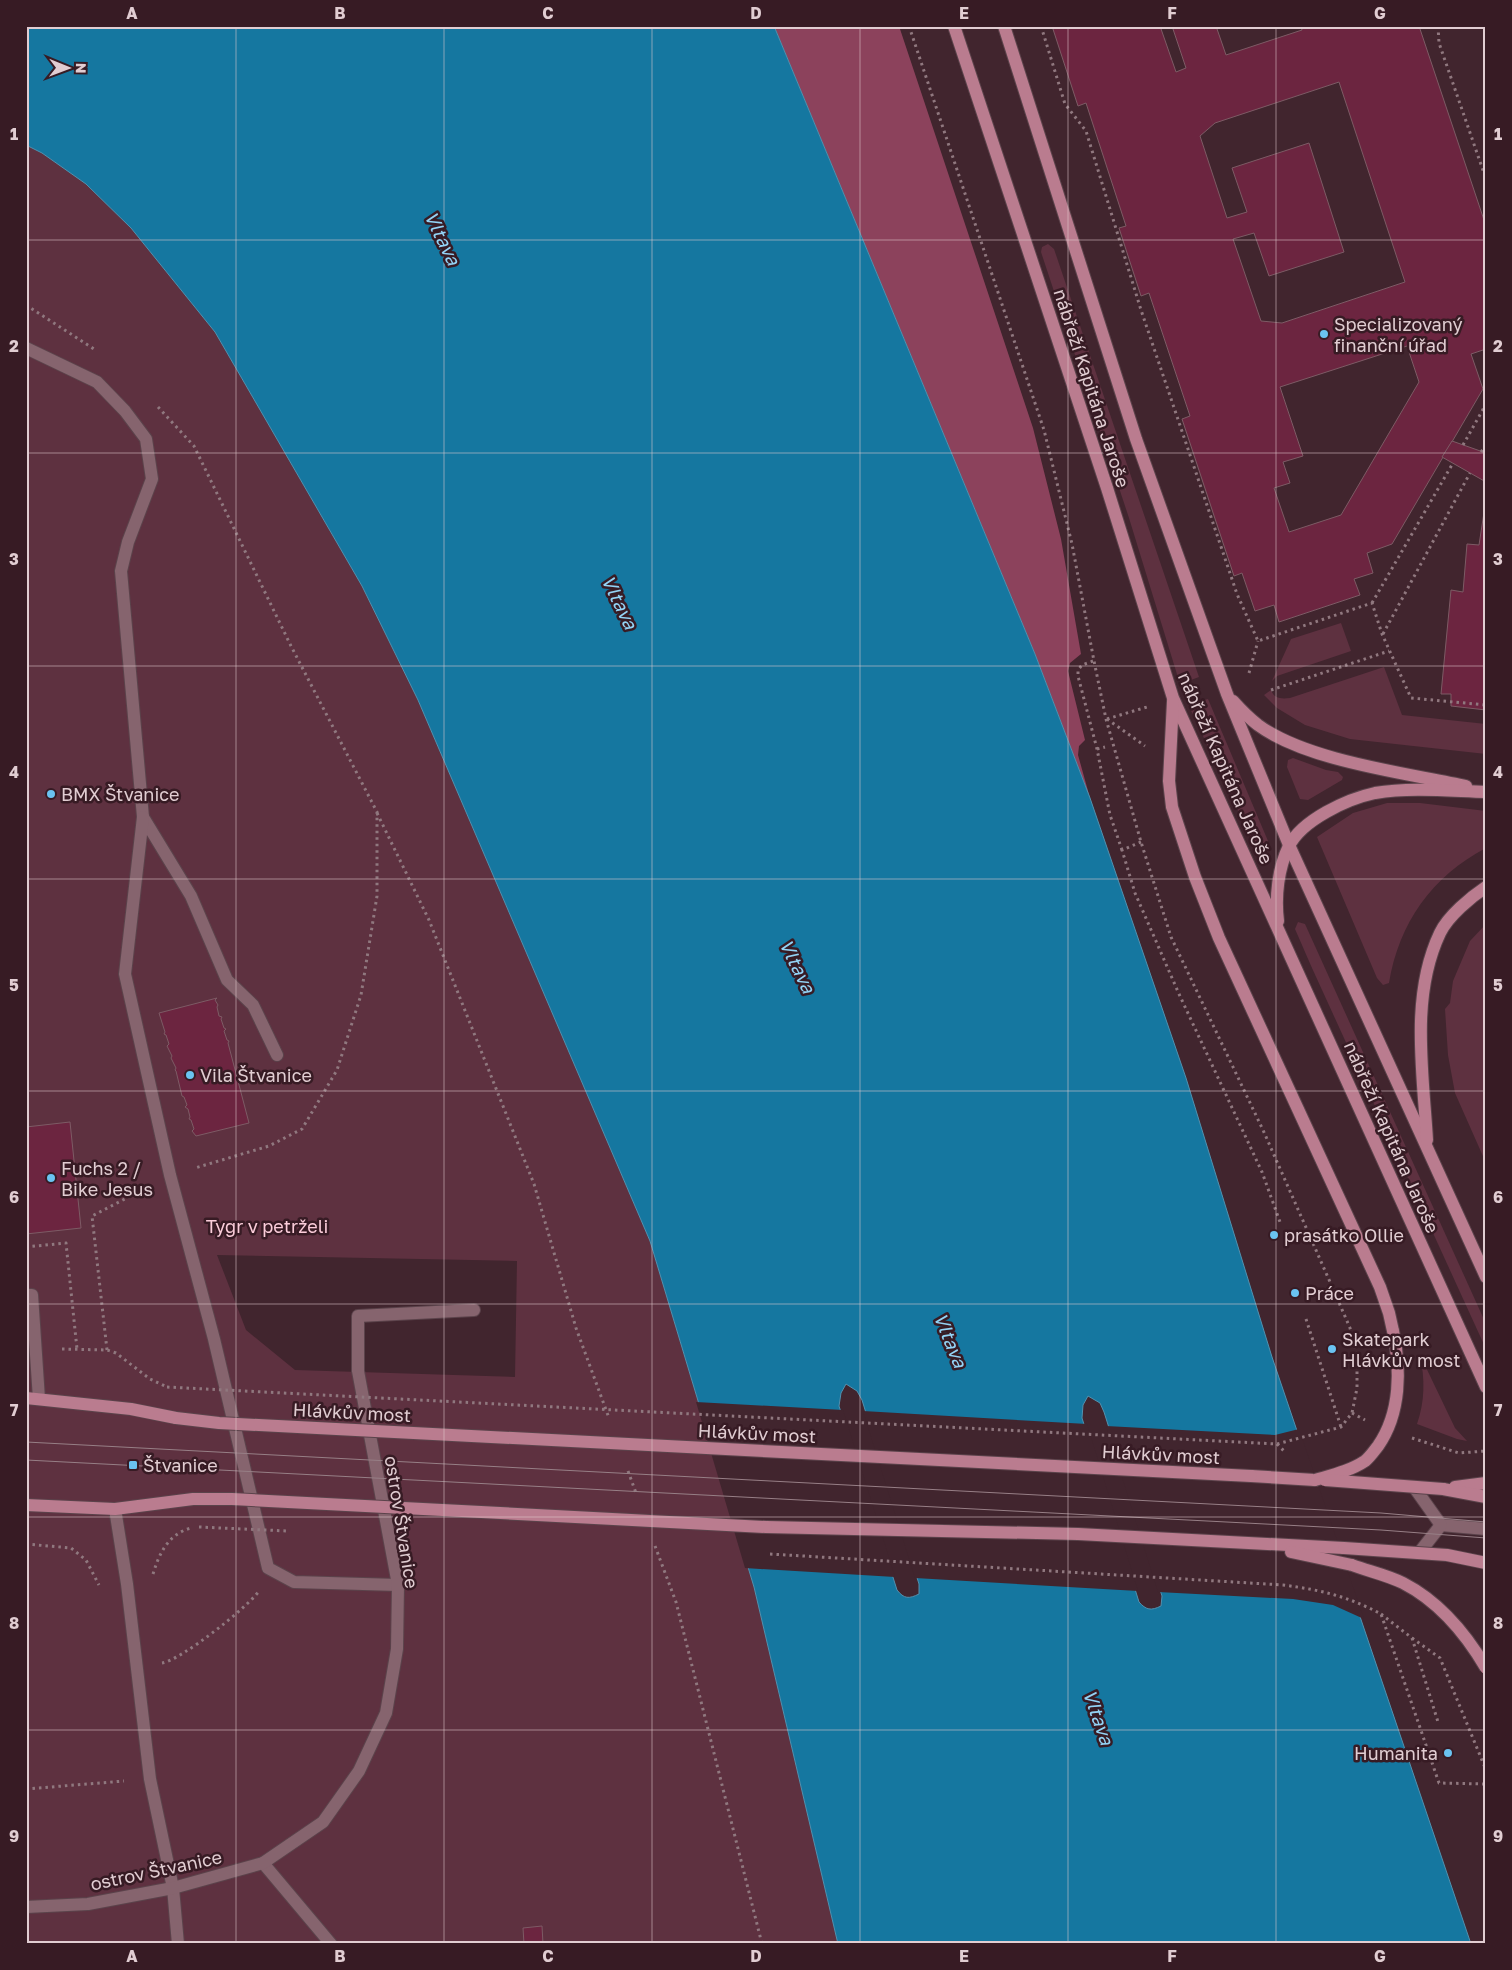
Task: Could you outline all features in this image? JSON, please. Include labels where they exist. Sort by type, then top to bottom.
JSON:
[{"type":"main road","name":"nábřeží Kapitána Jaroše","points":[[954,26],[1107,488],[1173,698],[1486,1387]]},
{"type":"main road","name":"nábřeží Kapitána Jaroše","points":[[1004,26],[1136,439],[1227,694],[1290,844],[1486,1277]]},
{"type":"main road","points":[[1227,694],[1258,725],[1272,734],[1300,746],[1355,762],[1486,791]]},
{"type":"main road","points":[[1173,698],[1169,781],[1172,807],[1181,838],[1219,938],[1380,1287],[1389,1313],[1397,1352],[1397,1394],[1387,1430],[1367,1460],[1337,1474],[1315,1480]]},
{"type":"main road","points":[[1280,933],[1277,896],[1290,844],[1322,814],[1340,804],[1374,794],[1425,790],[1486,791]]},
{"type":"main road","points":[[1428,1148],[1422,1034],[1422,1008],[1427,966],[1441,931],[1469,898],[1486,887]]},
{"type":"main road","name":"Hlávkův most","points":[[33,1399],[131,1409],[176,1418],[219,1423],[1315,1480],[1443,1489],[1486,1497]]},
{"type":"main road","points":[[1443,1489],[1486,1483]]},
{"type":"main road","points":[[26,1505],[116,1509],[193,1499],[766,1527],[1078,1534],[1419,1552],[1486,1563]]},
{"type":"main road","points":[[1257,1544],[1352,1565],[1403,1583],[1422,1595],[1444,1613],[1464,1636],[1486,1668]]},
{"type":"lane","points":[[26,348],[98,382],[125,411],[146,439],[152,479],[128,542],[121,571],[143,817],[125,974],[170,1175],[214,1339],[268,1568],[294,1582],[398,1585]]},
{"type":"lane","points":[[143,817],[191,896],[227,980],[253,1005],[277,1055]]},
{"type":"lane","points":[[26,1295],[32,1294],[35,1348],[33,1399]]},
{"type":"lane","name":"ostrov Štvanice","points":[[26,1907],[88,1904],[173,1888],[263,1863],[323,1822],[359,1771],[386,1713],[397,1649],[398,1585],[358,1371],[358,1316],[474,1310]]},
{"type":"lane","points":[[1414,1487],[1441,1526]]},
{"type":"lane","points":[[116,1509],[127,1584],[150,1779],[173,1888],[178,1944]]},
{"type":"lane","points":[[1441,1526],[1486,1529]]},
{"type":"lane","points":[[1419,1552],[1441,1526]]},
{"type":"lane","points":[[263,1863],[331,1944]]},
{"type":"path","points":[[35,1348],[107,1350],[116,1352],[150,1379],[167,1386],[1277,1444],[1341,1427],[1352,1413],[1356,1388],[1357,1362],[1350,1328],[1263,1130],[1171,937],[1141,842],[1106,719],[1072,544],[1044,430],[909,26]]},
{"type":"path","points":[[1041,26],[1065,104],[1086,131],[1141,310],[1178,420],[1237,594],[1258,641],[1248,673]]},
{"type":"path","points":[[1438,26],[1439,43],[1486,179]]},
{"type":"path","points":[[26,305],[95,350]]},
{"type":"path","points":[[154,403],[194,446],[291,646],[377,812],[429,920],[534,1184],[576,1328],[609,1419]]},
{"type":"path","points":[[1463,445],[1486,404]]},
{"type":"path","points":[[1482,452],[1486,445]]},
{"type":"path","points":[[1258,641],[1372,603],[1453,463]]},
{"type":"path","points":[[1382,634],[1470,473]]},
{"type":"path","points":[[1372,603],[1382,634],[1411,698],[1486,706]]},
{"type":"path","points":[[1271,690],[1390,651]]},
{"type":"path","points":[[1094,661],[1082,665],[1078,670],[1078,676],[1110,815],[1136,893],[1179,994],[1262,1172],[1280,1222]]},
{"type":"path","points":[[1106,719],[1150,706]]},
{"type":"path","points":[[1096,749],[1105,747]]},
{"type":"path","points":[[107,1350],[92,1216],[170,1175],[269,1146],[302,1129],[337,1070],[361,996],[377,896],[377,812]]},
{"type":"path","points":[[1122,850],[1141,842]]},
{"type":"path","points":[[26,1247],[66,1243],[78,1349]]},
{"type":"path","points":[[1306,1319],[1341,1427]]},
{"type":"path","points":[[1352,1413],[1387,1430],[1459,1454],[1486,1451]]},
{"type":"path","points":[[626,1465],[639,1501]]},
{"type":"path","points":[[26,1544],[71,1548],[86,1560],[98,1585],[151,1583],[159,1555],[167,1543],[182,1530],[199,1527],[288,1531]]},
{"type":"path","points":[[652,1538],[676,1602],[762,1944]]},
{"type":"path","points":[[652,1547],[662,1548]]},
{"type":"path","points":[[760,1554],[1283,1585],[1336,1594],[1359,1602],[1381,1614],[1440,1658],[1486,1770]]},
{"type":"path","points":[[137,1667],[170,1662],[190,1650],[256,1594],[273,1570]]},
{"type":"path","points":[[1381,1614],[1439,1783],[1486,1784]]},
{"type":"path","points":[[1412,1638],[1438,1722]]},
{"type":"path","points":[[26,1789],[150,1779]]},
{"type":"green space","name":"Tygr v petrželi","points":[[26,145],[42,153],[87,184],[131,228],[215,332],[362,586],[418,700],[650,1241],[754,1587],[838,1944],[26,1944]],"holes":[[[217,1255],[517,1261],[515,1377],[295,1370],[246,1330]]]},
{"type":"green space","points":[[1048,244],[1054,249],[1199,677],[1180,684],[1129,518],[1041,252],[1042,247]]},
{"type":"green space","points":[[1341,623],[1351,651],[1277,676],[1272,681],[1291,639]]},
{"type":"green space","points":[[1384,667],[1402,715],[1486,724],[1486,754],[1350,739],[1305,725],[1277,708],[1264,695],[1271,690],[1276,697],[1290,698]]},
{"type":"green space","points":[[1208,699],[1268,841],[1264,850],[1255,847],[1188,704]]},
{"type":"green space","points":[[1293,758],[1326,770],[1338,772],[1343,777],[1342,780],[1308,800],[1300,799],[1287,767],[1288,760]]},
{"type":"green space","points":[[1387,803],[1420,803],[1486,811],[1486,848],[1449,872],[1421,904],[1410,921],[1401,941],[1389,983],[1383,985],[1377,978],[1317,837],[1353,813]]},
{"type":"green space","points":[[1298,922],[1305,924],[1486,1324],[1486,1349],[1312,968],[1295,929]]},
{"type":"green space","points":[[1486,924],[1486,1163],[1455,1093],[1448,1055],[1445,1009],[1450,1003],[1453,981],[1470,941]]},
{"type":"green space","points":[[1420,1355],[1455,1428],[1467,1441],[1417,1424],[1422,1407],[1423,1390]]},
{"type":"shaded area","points":[[774,26],[899,26],[1033,428],[1061,539],[1081,654],[1070,663],[1068,671],[1085,740],[1079,746],[1078,755],[1090,798],[1035,654]]},
{"type":"water","name":"Vltava","points":[[26,26],[774,26],[1035,654],[1090,798],[1186,1078],[1272,1357],[1471,1944],[838,1944],[754,1587],[650,1241],[418,700],[362,586],[215,332],[131,228],[86,184],[42,153],[26,145]],"holes":[[[846,1384],[857,1391],[862,1400],[919,1584],[919,1594],[912,1597],[904,1597],[897,1590],[839,1406],[841,1393]],[[1088,1396],[1100,1403],[1104,1412],[1162,1596],[1161,1606],[1154,1609],[1146,1608],[1139,1602],[1082,1418],[1083,1405]]]},
{"type":"pier","points":[[696,1402],[843,1410],[895,1577],[745,1568]]},
{"type":"pier","points":[[863,1411],[1087,1424],[1138,1591],[915,1578]]},
{"type":"pier","points":[[1106,1426],[1275,1435],[1299,1429],[1364,1619],[1333,1605],[1293,1599],[1158,1592]]},
{"type":"building","name":"Specializovaný finanční úřad","points":[[1052,26],[1160,26],[1176,72],[1186,68],[1172,26],[1216,26],[1226,55],[1302,30],[1301,26],[1419,26],[1486,226],[1486,349],[1471,354],[1483,389],[1392,544],[1367,553],[1373,573],[1354,579],[1360,595],[1279,622],[1274,605],[1255,611],[1242,573],[1234,576],[1182,419],[1190,416],[1149,293],[1141,296],[1119,228],[1126,226],[1086,103],[1078,106]],"holes":[[[1339,82],[1405,282],[1282,323],[1261,321],[1233,239],[1254,233],[1269,276],[1344,252],[1309,143],[1232,168],[1247,212],[1227,218],[1200,136],[1215,123]],[[1407,346],[1419,382],[1341,515],[1289,532],[1274,488],[1290,483],[1283,462],[1303,456],[1280,387]]]},
{"type":"building","points":[[1452,441],[1486,453],[1486,482],[1442,457]]},
{"type":"building","points":[[1485,506],[1486,710],[1451,706],[1451,694],[1441,694],[1451,590],[1463,592],[1467,544],[1479,545]]},
{"type":"building","points":[[217,998],[215,1000],[218,1005],[219,1016],[222,1017],[224,1028],[226,1029],[224,1031],[229,1041],[249,1123],[196,1136],[192,1131],[194,1129],[189,1119],[188,1109],[185,1107],[187,1105],[182,1096],[176,1068],[167,1046],[169,1044],[164,1034],[159,1013]]},
{"type":"building","name":"Fuchs 2 / Bike Jesus","points":[[70,1122],[81,1228],[26,1234],[26,1127]]},
{"type":"building","points":[[542,1926],[543,1944],[524,1944],[523,1928]]},
{"type":"tram line","points":[[26,1442],[1381,1513],[1486,1522]]},
{"type":"tram line","points":[[26,1460],[1381,1530],[1486,1538]]},
{"type":"place","name":"Specializovaný finanční úřad","points":[[1324,334]]},
{"type":"place","name":"BMX Štvanice","points":[[51,794]]},
{"type":"place","name":"Vila Štvanice","points":[[190,1075]]},
{"type":"place","name":"Fuchs 2 / Bike Jesus","points":[[51,1178]]},
{"type":"place","name":"prasátko Ollie","points":[[1274,1235]]},
{"type":"place","name":"Práce","points":[[1295,1293]]},
{"type":"place","name":"Skatepark Hlávkův most","points":[[1332,1349]]},
{"type":"place","name":"Štvanice","points":[[133,1465]]},
{"type":"place","name":"Humanita","points":[[1448,1753]]}]
